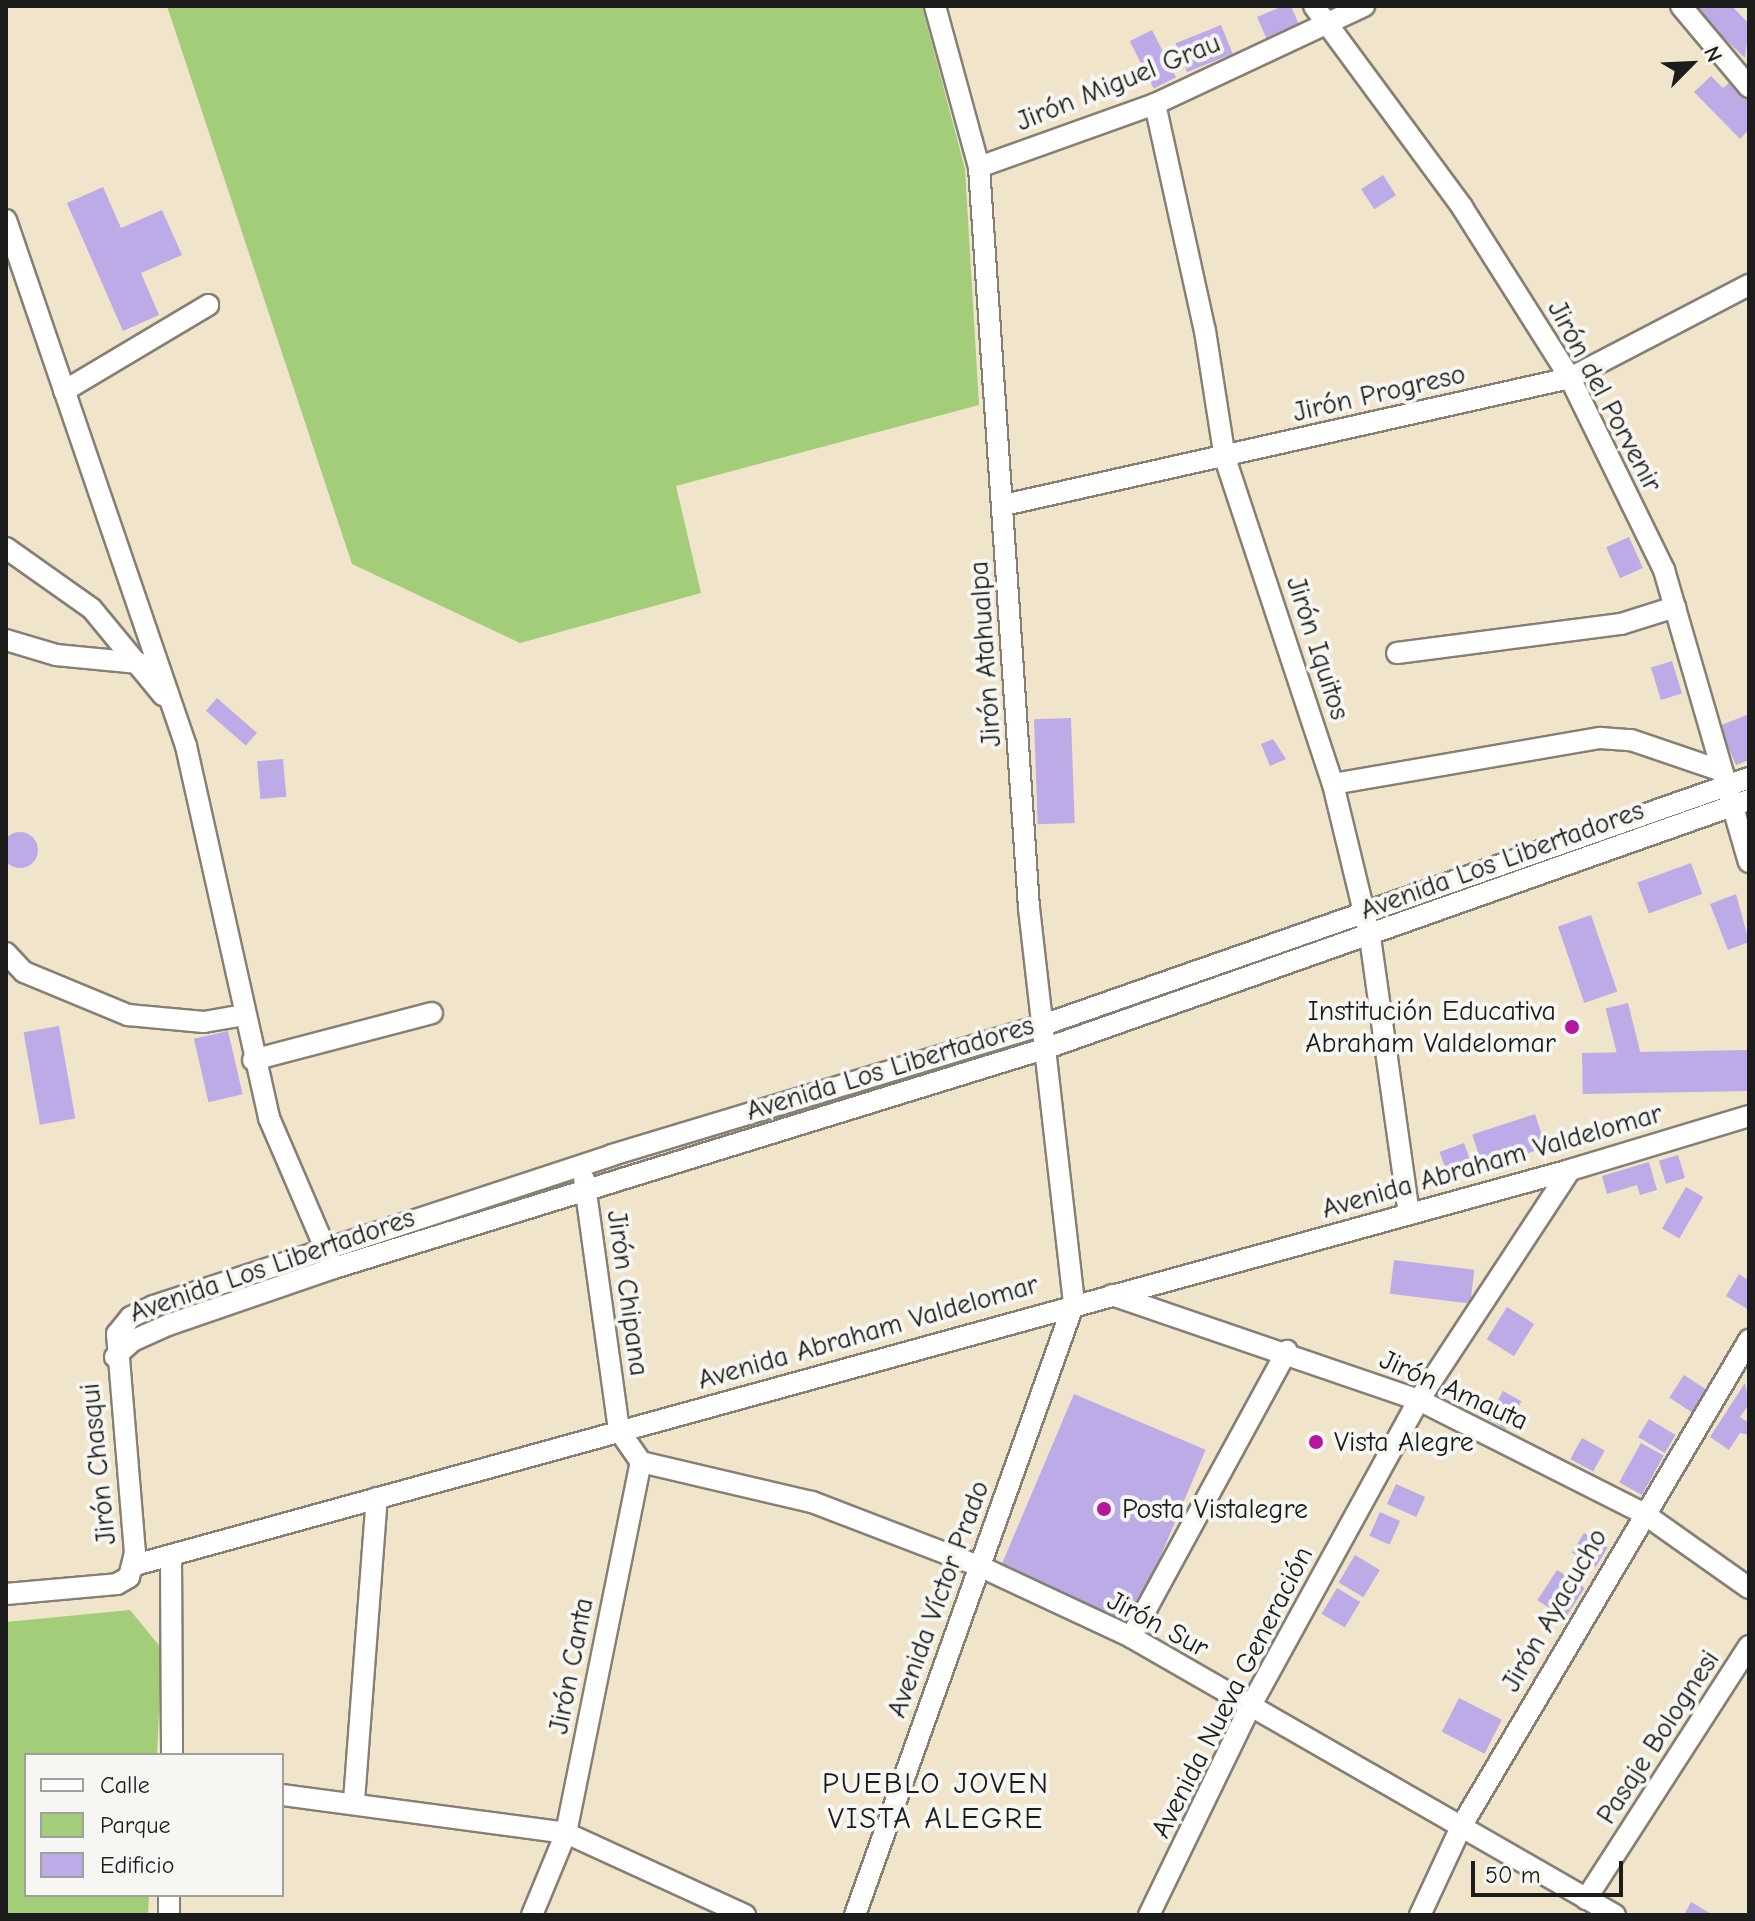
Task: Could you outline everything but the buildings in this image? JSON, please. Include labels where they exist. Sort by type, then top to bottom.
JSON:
[{"type":"street","name":"Jirón Atahualpa","points":[[935,6],[979,167],[1029,908],[1074,1303]]},
{"type":"street","name":"Jirón del Porvenir","points":[[1314,6],[1462,207],[1570,378],[1664,570],[1731,791],[1749,862]]},
{"type":"street","name":"Jirón Miguel Grau","points":[[979,167],[1155,104],[1364,6]]},
{"type":"street","points":[[1681,6],[1749,87]]},
{"type":"street","name":"Jirón Iquitos","points":[[1155,104],[1205,331],[1225,458],[1333,784],[1370,937],[1409,1214]]},
{"type":"street","points":[[6,220],[175,711],[253,1060],[269,1118],[334,1268]]},
{"type":"street","name":"Jirón Progreso","points":[[1004,505],[1225,458],[1570,378],[1749,285]]},
{"type":"street","points":[[64,391],[208,305]]},
{"type":"street","points":[[6,548],[92,609],[175,711]]},
{"type":"street","points":[[1397,653],[1621,624],[1675,607]]},
{"type":"street","points":[[6,640],[56,655],[139,663]]},
{"type":"street","points":[[1333,784],[1600,738],[1631,740],[1731,791]]},
{"type":"street","name":"Avenida Los Libertadores","points":[[115,1357],[132,1341],[168,1325],[334,1268],[1047,1048],[1370,937],[1731,791],[1749,778]]},
{"type":"street","name":"Avenida Los Libertadores","points":[[115,1357],[117,1334],[131,1317],[325,1248],[581,1165],[1043,1025],[1364,912],[1731,791]]},
{"type":"street","points":[[6,953],[24,972],[128,1015],[204,1022],[243,1015]]},
{"type":"street","points":[[253,1060],[432,1013]]},
{"type":"street","points":[[759,1110],[766,1135]]},
{"type":"street","name":"Avenida Abraham Valdelomar","points":[[6,1594],[117,1584],[135,1565],[619,1430],[913,1353],[1074,1303],[1570,1170],[1749,1116]]},
{"type":"street","points":[[694,1130],[703,1155]]},
{"type":"street","name":"Jirón Chipana","points":[[581,1165],[619,1430]]},
{"type":"street","name":"Avenida Nueva Generación","points":[[1149,1915],[1250,1707],[1419,1400],[1570,1170]]},
{"type":"street","name":"Jirón Amauta","points":[[1112,1295],[1287,1351],[1419,1400],[1643,1513],[1749,1588]]},
{"type":"street","name":"Avenida Víctor Prado","points":[[855,1915],[1074,1303]]},
{"type":"street","name":"Jirón Ayacucho","points":[[1420,1915],[1462,1825],[1643,1513],[1749,1340]]},
{"type":"street","points":[[1131,1637],[1287,1351]]},
{"type":"street","name":"Jirón Chasqui","points":[[115,1357],[135,1565]]},
{"type":"street","points":[[619,1430],[641,1462]]},
{"type":"street","name":"Jirón Sur","points":[[641,1462],[812,1502],[979,1566],[1131,1637],[1615,1915]]},
{"type":"street","name":"Jirón Canta","points":[[532,1915],[566,1833],[641,1462]]},
{"type":"street","points":[[354,1801],[377,1498]]},
{"type":"street","points":[[171,1556],[172,1753]]},
{"type":"street","name":"Pasaje Bolognesi","points":[[1586,1899],[1749,1646]]},
{"type":"street","points":[[284,1795],[354,1801],[566,1833],[745,1915]]},
{"type":"green space","points":[[167,6],[922,6],[965,169],[979,405],[676,486],[701,593],[520,643],[352,564]]},
{"type":"green space","points":[[130,1610],[162,1649],[157,1753],[24,1753],[24,1897],[149,1897],[148,1915],[6,1915],[6,1622]]},
{"type":"place","name":"Institución Educativa Abraham Valdelomar","points":[[1572,1027]]},
{"type":"place","name":"Vista Alegre","points":[[1316,1442]]},
{"type":"place","name":"Posta Vistalegre","points":[[1104,1509]]},
{"type":"district","name":"PUEBLO JOVEN VISTA ALEGRE","points":[[936,1801]]}]
